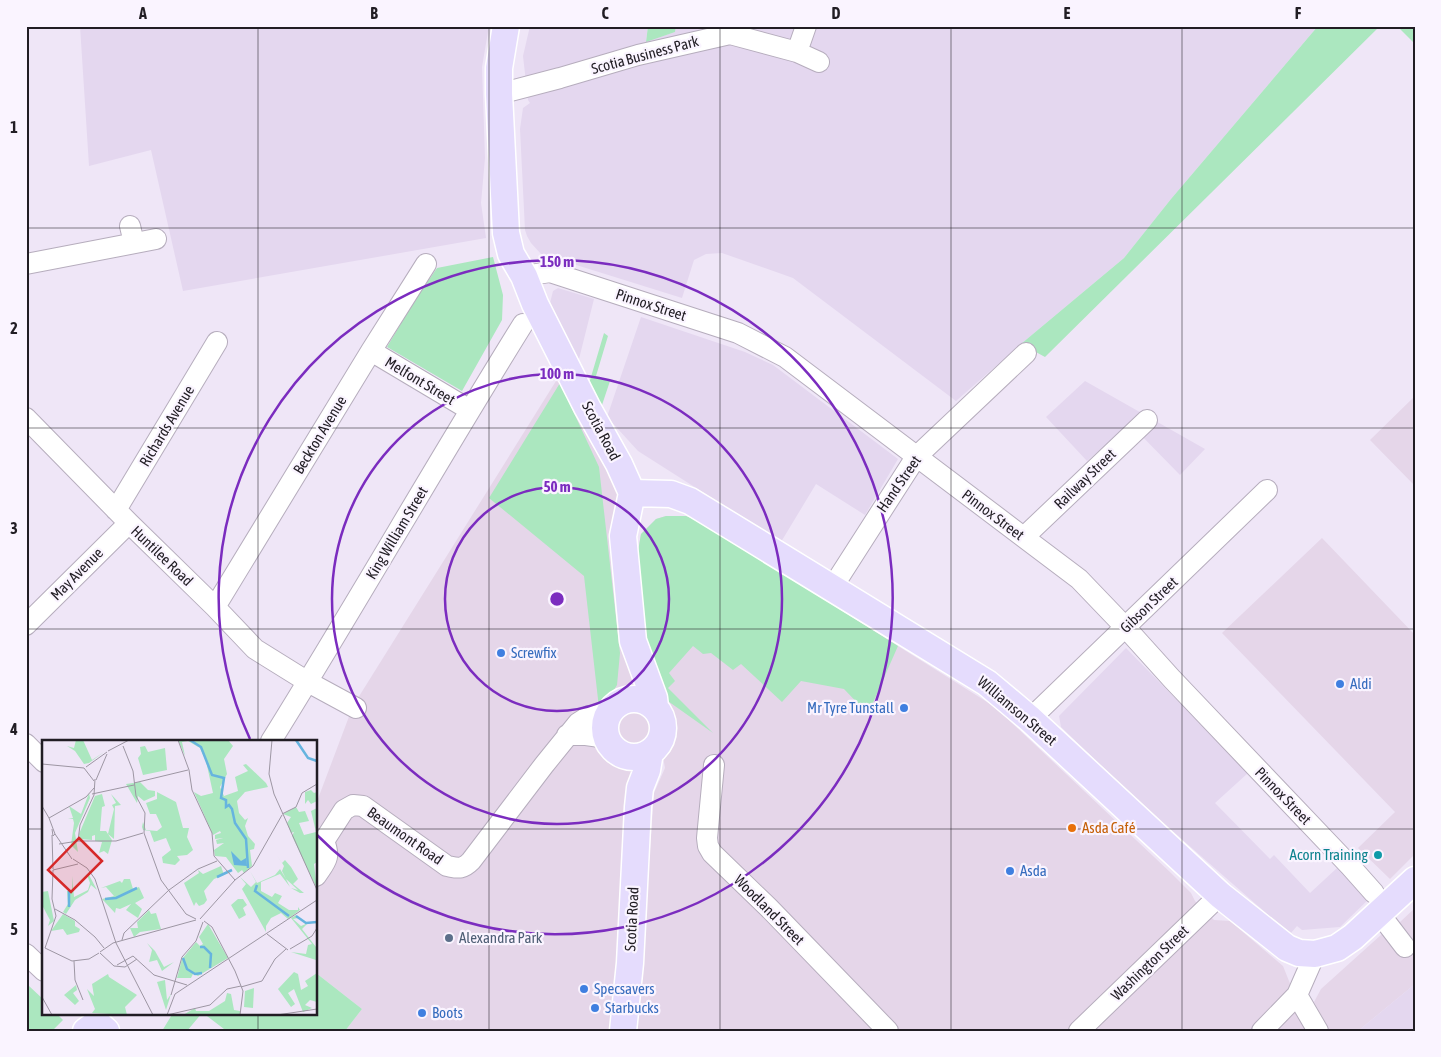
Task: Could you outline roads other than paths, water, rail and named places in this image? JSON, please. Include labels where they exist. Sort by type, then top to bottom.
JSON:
[{"type":"main road","name":"Scotia Road","points":[[506,26],[499,68],[499,94],[506,232],[510,254],[524,276],[535,304],[632,492]]},
{"type":"main road","name":"Williamson Street","points":[[632,492],[671,494],[690,501],[987,683],[1030,719],[1220,894],[1287,948],[1299,953],[1315,954]]},
{"type":"main road","points":[[632,492],[623,536],[633,641],[654,698],[655,707]]},
{"type":"main road","points":[[612,725],[630,698],[640,699],[649,702],[655,707],[663,721],[663,732],[656,747],[650,752],[631,757],[621,754],[612,725],[626,682],[633,641]]},
{"type":"main road","name":"Scotia Road","points":[[612,725],[623,762],[632,781],[638,807]]},
{"type":"main road","name":"Scotia Road","points":[[624,1031],[630,963],[638,807],[640,788],[647,770],[650,752]]},
{"type":"main road","points":[[1315,954],[1337,948],[1353,937],[1377,903],[1415,880]]},
{"type":"street","points":[[797,52],[806,26]]},
{"type":"street","name":"Scotia Business Park","points":[[499,94],[638,55],[730,34],[797,52],[819,62]]},
{"type":"street","points":[[26,264],[132,235],[156,239]]},
{"type":"street","name":"Beckton Avenue","points":[[215,607],[426,264]]},
{"type":"street","name":"Pinnox Street","points":[[524,276],[550,272],[738,333],[785,357],[1079,578],[1346,862],[1377,903],[1405,948]]},
{"type":"street","name":"King William Street","points":[[272,740],[523,324]]},
{"type":"street","name":"Richards Avenue","points":[[123,517],[217,342]]},
{"type":"street","name":"Melfont Street","points":[[371,351],[470,410]]},
{"type":"street","name":"Hand Street","points":[[832,588],[916,457],[1026,353]]},
{"type":"street","name":"Huntilee Road","points":[[26,418],[255,648],[308,682],[356,708]]},
{"type":"street","name":"Railway Street","points":[[1024,537],[1147,420]]},
{"type":"street","name":"Gibson Street","points":[[1030,719],[1267,490]]},
{"type":"street","name":"May Avenue","points":[[26,625],[123,517]]},
{"type":"street","name":"Beaumont Road","points":[[318,873],[327,860],[328,851],[324,841],[344,810],[353,805],[363,806],[447,866],[465,868],[472,862],[567,735],[586,734],[612,725]]},
{"type":"street","points":[[26,744],[42,760]]},
{"type":"street","name":"Woodland Street","points":[[714,765],[706,838],[712,853],[769,908],[888,1031]]},
{"type":"street","name":"Washington Street","points":[[1080,1031],[1220,894]]},
{"type":"street","points":[[26,954],[42,969]]},
{"type":"street","points":[[1262,1031],[1297,995],[1315,954]]},
{"type":"street","points":[[1297,995],[1318,1031]]},
{"type":"place","name":"Screwfix","points":[[501,653]]},
{"type":"place","name":"Aldi","points":[[1340,684]]},
{"type":"place","name":"Mr Tyre Tunstall","points":[[904,708]]},
{"type":"place","name":"Asda Café","points":[[1072,828]]},
{"type":"place","name":"Acorn Training","points":[[1378,855]]},
{"type":"place","name":"Asda","points":[[1010,871]]},
{"type":"place","name":"Alexandra Park","points":[[449,938]]},
{"type":"place","name":"Specsavers","points":[[584,989]]},
{"type":"place","name":"Starbucks","points":[[595,1008]]},
{"type":"place","name":"Boots","points":[[422,1013]]}]
